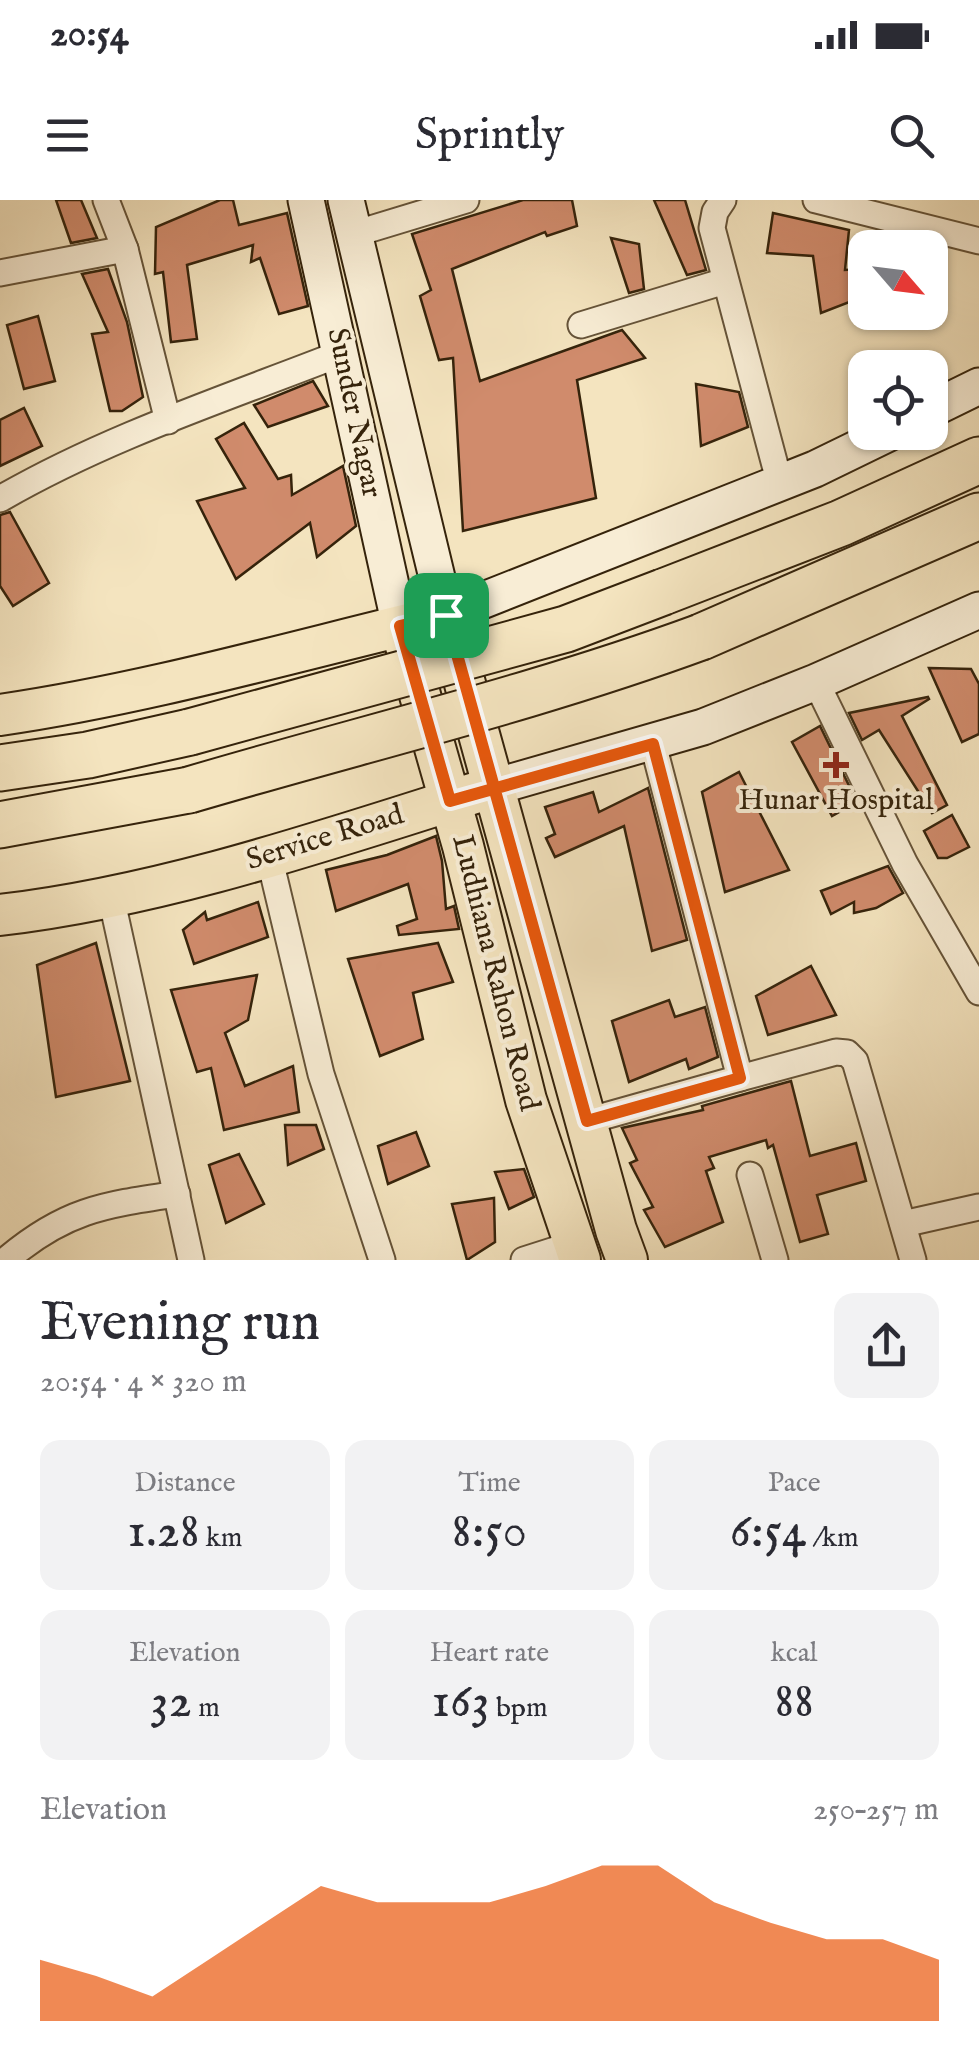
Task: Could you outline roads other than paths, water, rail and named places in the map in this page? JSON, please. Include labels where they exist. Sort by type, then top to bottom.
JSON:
[{"type":"highway","points":[[0,768],[88,755],[190,732],[566,629],[841,523],[979,460]]},
{"type":"highway","points":[[0,825],[189,790],[472,713],[611,670],[701,638],[979,516]]},
{"type":"main road","points":[[0,715],[171,682],[446,615]]},
{"type":"main road","name":"Ludhiana Rahon Road","points":[[446,615],[627,1260]]},
{"type":"main road","name":"Ludhiana Rahon Road","points":[[400,626],[450,801],[526,1100],[577,1252]]},
{"type":"main road","name":"Service Road","points":[[0,915],[111,897],[269,856],[494,787]]},
{"type":"street","points":[[106,200],[125,249],[168,420]]},
{"type":"street","name":"Sunder Nagar","points":[[306,200],[400,626]]},
{"type":"street","points":[[466,200],[350,217],[446,615],[780,484],[853,450]]},
{"type":"street","points":[[723,200],[715,212],[712,228],[780,484]]},
{"type":"street","points":[[816,200],[979,241]]},
{"type":"street","points":[[0,273],[125,249]]},
{"type":"street","points":[[581,325],[725,281]]},
{"type":"street","points":[[0,498],[168,420],[342,353]]},
{"type":"street","points":[[948,401],[979,386]]},
{"type":"street","name":"Service Road","points":[[494,787],[653,744],[977,617]]},
{"type":"street","points":[[816,682],[898,850],[979,992]]},
{"type":"street","points":[[653,744],[740,1078]]},
{"type":"street","points":[[269,856],[321,1074],[382,1260]]},
{"type":"street","points":[[111,897],[191,1260]]},
{"type":"street","points":[[587,1121],[836,1052],[847,1054],[855,1061],[913,1260]]},
{"type":"street","points":[[750,1175],[775,1260]]},
{"type":"street","points":[[6,1260],[59,1222],[85,1210],[176,1194]]},
{"type":"street","points":[[904,1224],[979,1208]]},
{"type":"street","points":[[524,1260],[577,1252]]},
{"type":"place","name":"Hunar Hospital","points":[[836,765]]}]
